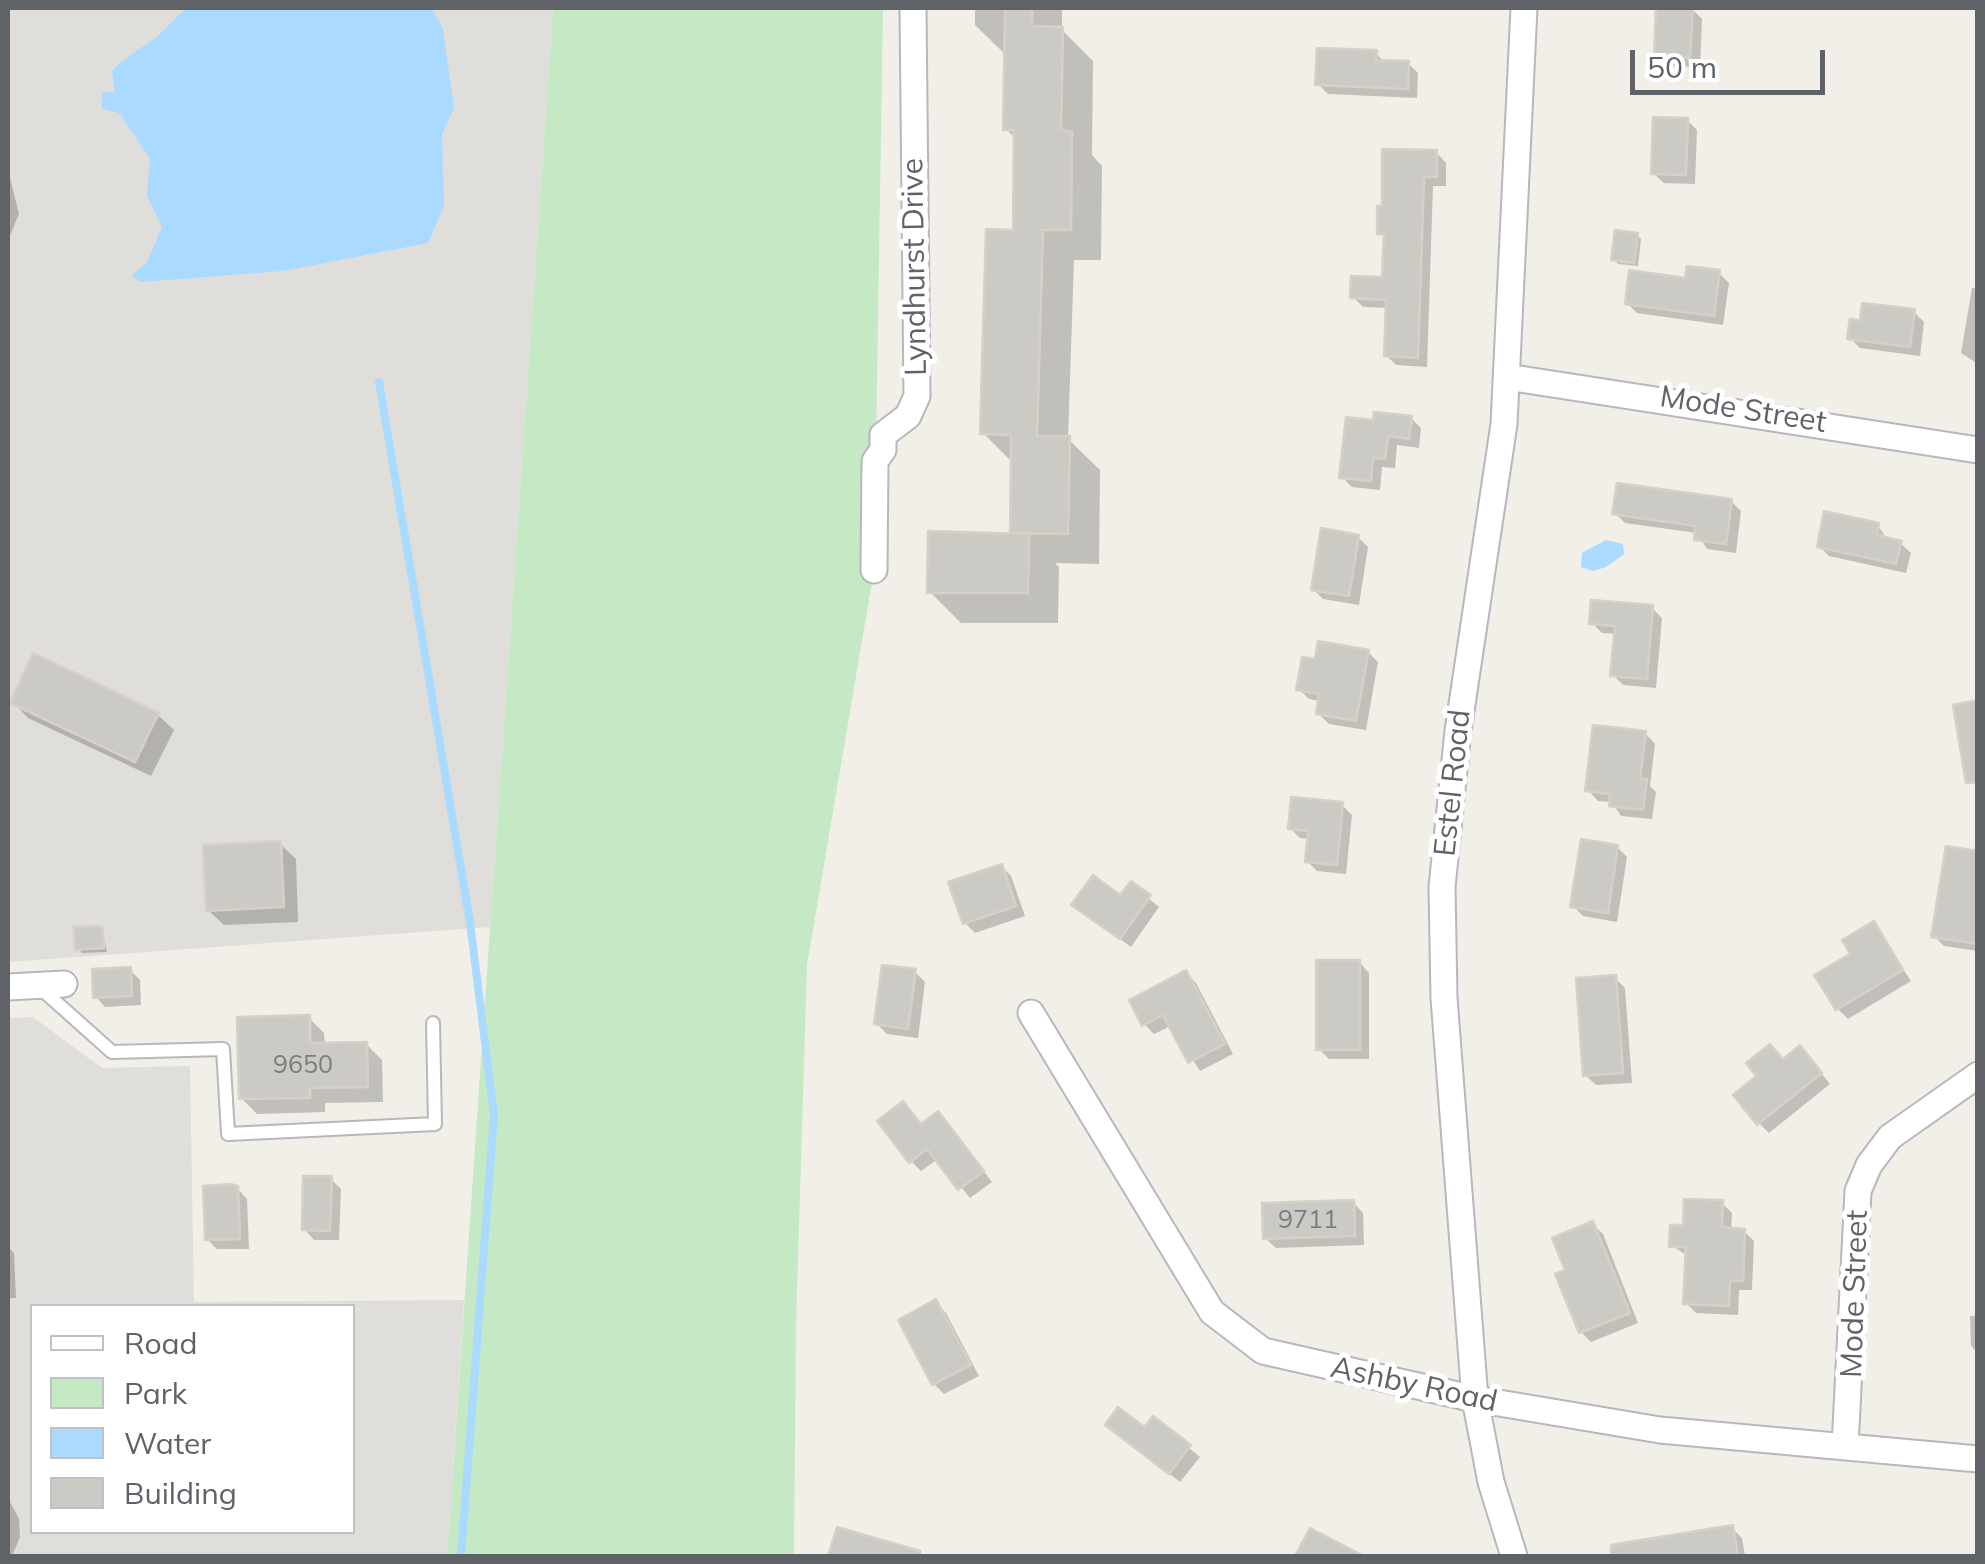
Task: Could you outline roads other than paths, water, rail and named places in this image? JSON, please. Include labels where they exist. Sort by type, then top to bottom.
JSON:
[{"type":"street","name":"Lyndhurst Drive","points":[[874,570],[875,461],[883,450],[883,434],[908,416],[917,396],[913,8]]},
{"type":"street","name":"Estel Road","points":[[1514,1556],[1492,1482],[1475,1399],[1444,998],[1442,887],[1458,731],[1504,424],[1524,8]]},
{"type":"street","name":"Mode Street","points":[[1507,377],[1978,450]]},
{"type":"street","points":[[8,987],[64,984]]},
{"type":"street","name":"Ashby Road","points":[[1031,1013],[1160,1232],[1227,1328],[1264,1351],[1475,1399],[1660,1430],[1978,1459]]},
{"type":"street","name":"Mode Street","points":[[1846,1448],[1858,1191],[1869,1166],[1890,1137],[1978,1074]]},
{"type":"lane","points":[[38,985],[112,1052],[223,1049],[228,1134],[434,1124],[433,1023]]},
{"type":"water","points":[[186,8],[431,8],[443,28],[454,108],[442,134],[444,206],[428,243],[283,271],[141,282],[131,276],[147,262],[162,227],[147,196],[150,159],[119,113],[102,109],[102,93],[115,91],[112,71],[117,65],[158,36]]},
{"type":"water","points":[[1606,540],[1623,544],[1624,554],[1593,571],[1581,567],[1582,553]]},
{"type":"waterway","points":[[379,382],[470,922],[494,1115],[461,1556]]}]
